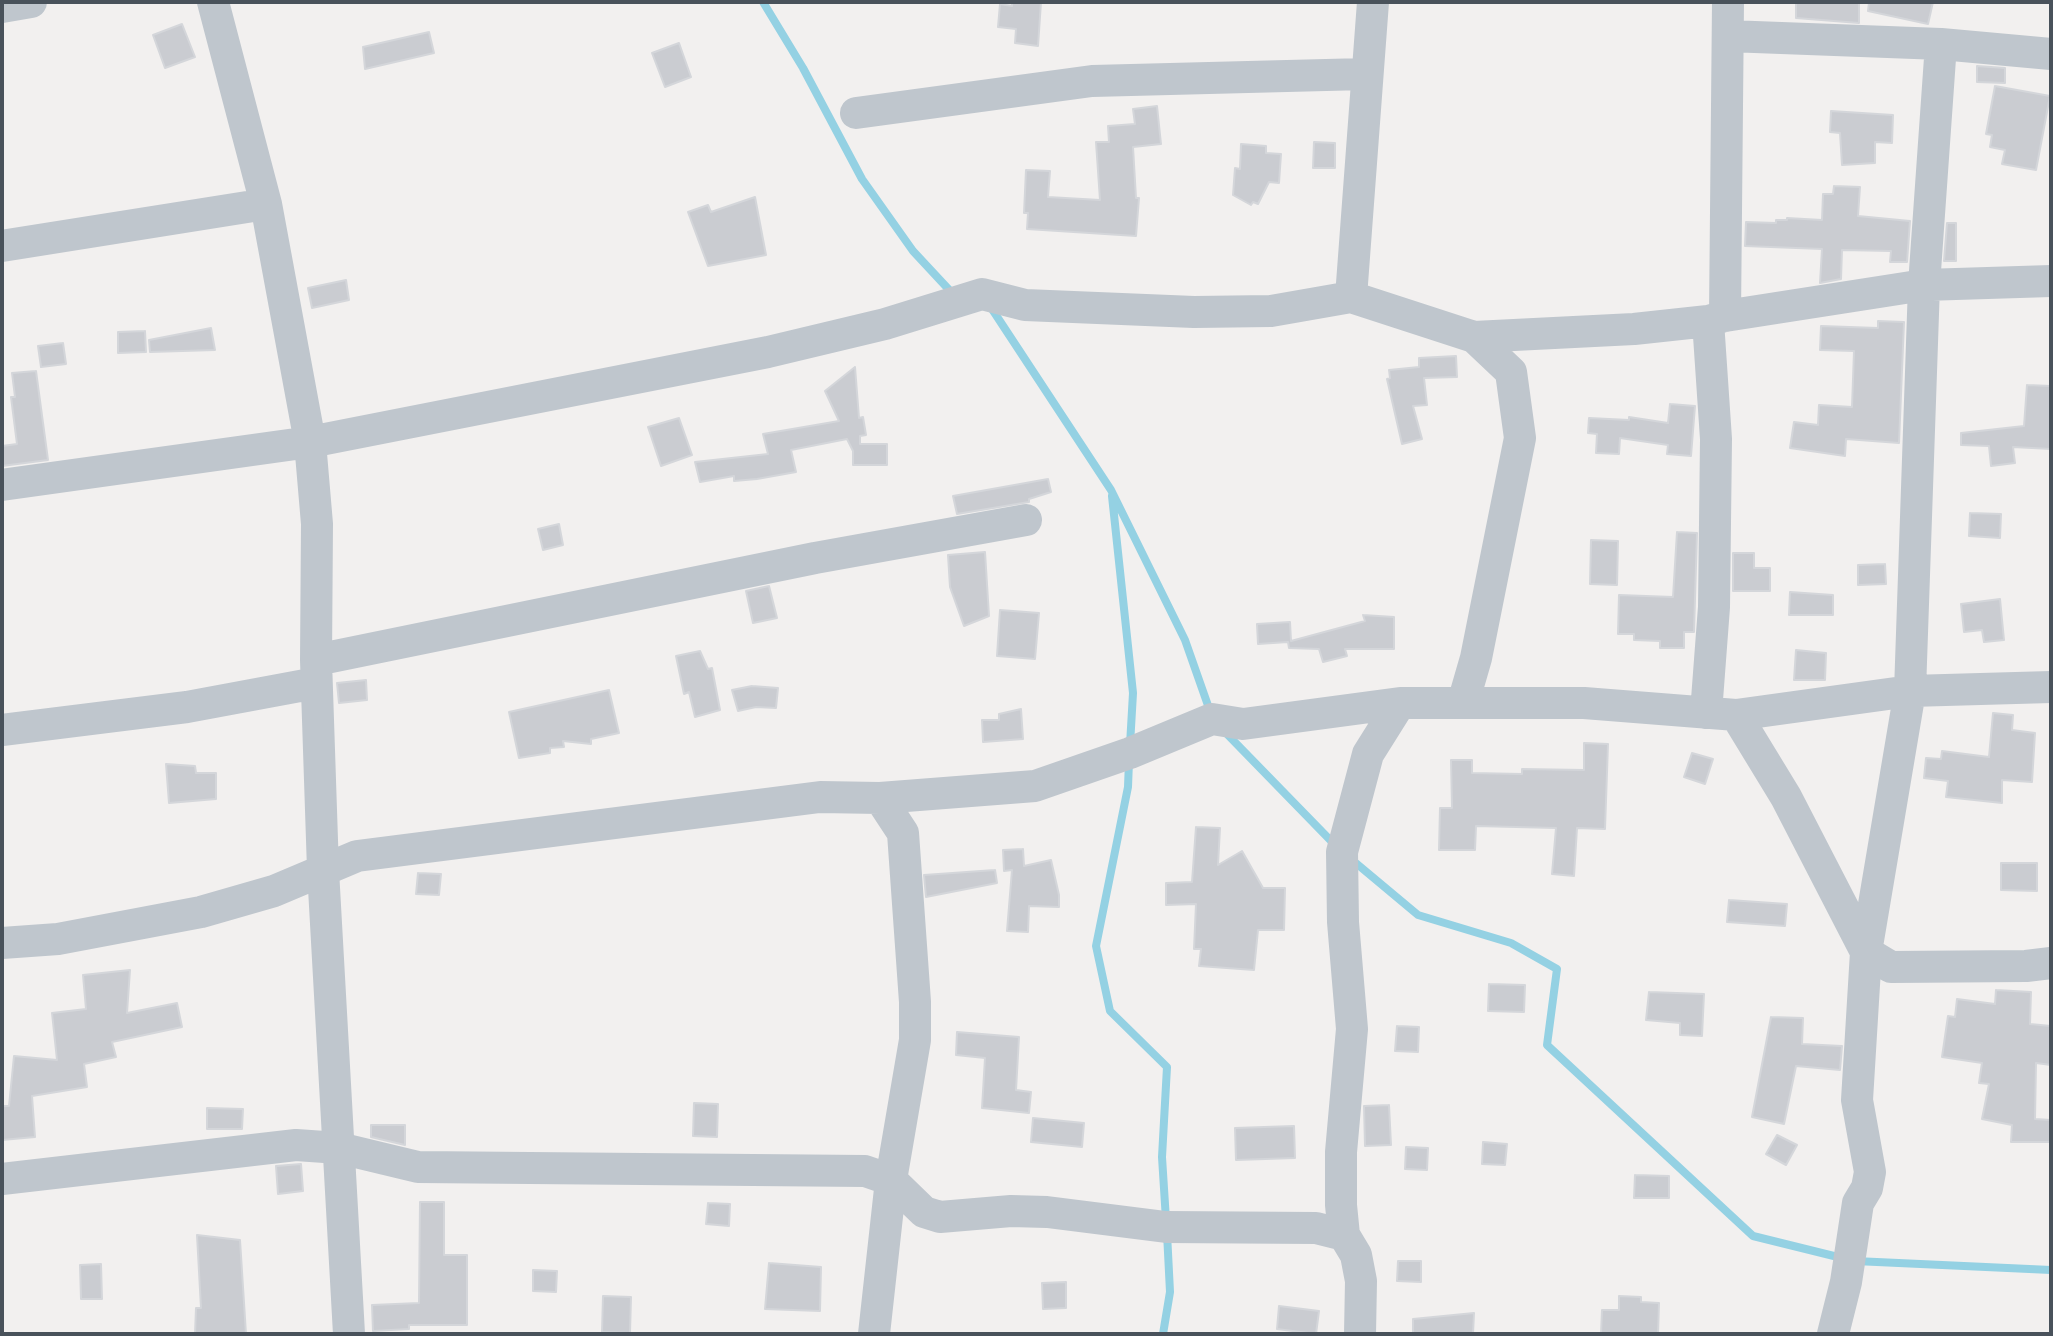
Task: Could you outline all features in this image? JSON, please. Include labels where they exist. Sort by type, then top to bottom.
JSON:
[{"type":"street","points":[[2,7],[31,2]]},
{"type":"street","points":[[213,2],[266,204],[310,442],[317,524],[316,671],[323,870],[349,1334]]},
{"type":"street","points":[[1351,297],[1365,74],[1373,2]]},
{"type":"street","points":[[1728,2],[1716,318],[1714,607],[1721,714],[1786,797],[1866,952],[1891,967],[2026,966],[2051,963]]},
{"type":"street","points":[[1728,36],[1941,44],[2051,54]]},
{"type":"street","points":[[1833,1334],[1846,1282],[1858,1203],[1867,1188],[1870,1172],[1857,1100],[1866,952],[1910,691],[1924,285],[1941,44]]},
{"type":"street","points":[[856,113],[1092,80],[1365,74]]},
{"type":"street","points":[[2,246],[266,204]]},
{"type":"street","points":[[2,485],[310,442],[768,352],[885,324],[982,294],[1025,305],[1194,312],[1271,311],[1351,297],[1474,337],[1634,329],[1924,285],[2051,281]]},
{"type":"street","points":[[1463,703],[1476,658],[1520,438],[1511,372],[1474,337]]},
{"type":"street","points":[[2,730],[187,708],[316,671],[815,558],[1026,520]]},
{"type":"street","points":[[2,943],[58,939],[201,912],[274,891],[357,856],[820,797],[880,798],[1035,786],[1130,753],[1212,719],[1243,724],[1400,703],[1584,703],[1721,714],[1910,691],[2051,687]]},
{"type":"street","points":[[1360,1334],[1361,1281],[1356,1255],[1344,1235],[1341,1205],[1341,1152],[1352,1029],[1343,922],[1342,852],[1368,754],[1400,703]]},
{"type":"street","points":[[874,1334],[891,1181],[915,1040],[915,1002],[903,832],[880,798]]},
{"type":"street","points":[[2,1179],[284,1146],[339,1149],[418,1167],[844,1169],[865,1171],[891,1181],[924,1212],[940,1217],[1011,1210],[1166,1227],[1317,1228],[1344,1235]]},
{"type":"building","points":[[1012,2],[1041,2],[1038,46],[1015,43],[1016,29],[998,27],[1000,4],[1012,6]]},
{"type":"building","points":[[1796,2],[1859,2],[1859,23],[1796,18]]},
{"type":"building","points":[[1869,2],[1933,2],[1928,24],[1868,11]]},
{"type":"building","points":[[182,24],[195,57],[165,68],[153,35]]},
{"type":"building","points":[[429,32],[434,53],[365,69],[363,47]]},
{"type":"building","points":[[679,43],[691,77],[665,87],[652,53]]},
{"type":"building","points":[[1977,66],[2005,68],[2005,83],[1977,82]]},
{"type":"building","points":[[1995,86],[2050,96],[2036,170],[2002,164],[2005,150],[1990,147],[1992,135],[1986,134]]},
{"type":"building","points":[[1157,106],[1161,144],[1133,147],[1136,198],[1139,198],[1136,236],[1027,229],[1028,213],[1024,213],[1026,170],[1050,171],[1048,197],[1100,200],[1096,142],[1109,142],[1108,126],[1135,124],[1133,109]]},
{"type":"building","points":[[1831,111],[1893,115],[1892,143],[1875,142],[1875,163],[1842,165],[1840,133],[1830,132]]},
{"type":"building","points":[[1314,142],[1335,143],[1335,168],[1313,168]]},
{"type":"building","points":[[1241,144],[1266,146],[1266,153],[1281,154],[1279,183],[1269,182],[1258,204],[1253,202],[1251,205],[1233,195],[1235,168],[1240,169]]},
{"type":"building","points":[[1834,186],[1860,187],[1858,216],[1910,221],[1907,262],[1890,262],[1891,251],[1842,250],[1841,279],[1820,283],[1822,249],[1745,246],[1746,222],[1776,223],[1776,220],[1787,218],[1822,220],[1823,194],[1833,194]]},
{"type":"building","points":[[755,197],[766,255],[708,266],[688,212],[708,205],[711,212]]},
{"type":"building","points":[[1947,223],[1956,223],[1956,261],[1944,261]]},
{"type":"building","points":[[346,280],[349,300],[312,308],[308,288]]},
{"type":"building","points":[[1878,321],[1904,322],[1899,443],[1846,439],[1845,456],[1790,448],[1794,422],[1818,425],[1819,405],[1852,407],[1854,351],[1820,350],[1821,326],[1878,328]]},
{"type":"building","points":[[211,328],[215,350],[150,352],[149,340]]},
{"type":"building","points":[[145,331],[146,352],[118,353],[118,332]]},
{"type":"building","points":[[63,343],[66,364],[41,367],[38,346]]},
{"type":"building","points":[[1456,356],[1457,377],[1424,378],[1427,405],[1413,406],[1422,439],[1402,444],[1387,379],[1390,378],[1389,370],[1419,367],[1419,358]]},
{"type":"building","points":[[855,367],[859,418],[863,417],[866,435],[860,436],[860,444],[887,444],[887,465],[853,465],[853,451],[847,439],[791,450],[796,472],[757,479],[734,481],[734,476],[700,482],[695,462],[768,454],[763,434],[839,421],[825,391]]},
{"type":"building","points":[[36,371],[48,460],[2,466],[2,446],[17,444],[11,397],[15,397],[12,373]]},
{"type":"building","points":[[2027,385],[2051,386],[2051,449],[2013,447],[2015,463],[1991,466],[1989,446],[1961,445],[1961,433],[2024,426]]},
{"type":"building","points":[[1670,404],[1695,406],[1691,456],[1667,454],[1668,445],[1620,438],[1619,454],[1596,453],[1597,434],[1588,433],[1589,418],[1629,420],[1629,417],[1668,423]]},
{"type":"building","points":[[679,418],[692,455],[661,466],[648,427]]},
{"type":"building","points":[[1048,479],[1051,492],[1029,499],[1029,502],[957,514],[953,496]]},
{"type":"building","points":[[1970,513],[2001,514],[2000,538],[1969,536]]},
{"type":"building","points":[[559,524],[563,545],[543,550],[538,529]]},
{"type":"building","points":[[1677,532],[1697,533],[1694,632],[1684,632],[1684,648],[1660,648],[1660,641],[1634,640],[1634,634],[1618,634],[1619,595],[1673,597]]},
{"type":"building","points":[[1591,540],[1618,541],[1617,585],[1590,584]]},
{"type":"building","points":[[985,552],[989,616],[964,626],[950,587],[948,555]]},
{"type":"building","points":[[1733,553],[1754,553],[1754,568],[1770,568],[1770,591],[1733,591]]},
{"type":"building","points":[[1885,564],[1886,584],[1858,585],[1858,565]]},
{"type":"building","points":[[769,586],[777,618],[753,623],[746,591]]},
{"type":"building","points":[[1790,592],[1833,595],[1833,615],[1789,615]]},
{"type":"building","points":[[2000,599],[2004,640],[1984,642],[1982,630],[1964,632],[1961,604]]},
{"type":"building","points":[[1000,610],[1039,613],[1035,659],[997,656]]},
{"type":"building","points":[[1363,615],[1394,617],[1394,649],[1345,649],[1347,656],[1323,662],[1319,649],[1289,648],[1288,642],[1258,644],[1257,624],[1290,622],[1291,641],[1365,621]]},
{"type":"building","points":[[1796,650],[1826,653],[1825,680],[1794,680]]},
{"type":"building","points":[[700,651],[708,669],[712,668],[720,710],[695,717],[689,692],[684,694],[676,656]]},
{"type":"building","points":[[366,680],[367,700],[339,703],[337,683]]},
{"type":"building","points":[[752,686],[778,688],[776,708],[756,707],[738,711],[732,690]]},
{"type":"building","points":[[609,690],[619,733],[591,739],[591,744],[563,741],[564,747],[550,748],[550,753],[519,758],[509,712]]},
{"type":"building","points":[[1021,709],[1023,739],[983,742],[982,720],[999,720],[999,714]]},
{"type":"building","points":[[1993,713],[2013,715],[2012,730],[2035,733],[2032,782],[2002,780],[2002,803],[1946,797],[1948,781],[1924,778],[1926,758],[1941,759],[1942,751],[1989,757]]},
{"type":"building","points":[[1584,743],[1608,744],[1605,829],[1577,828],[1574,876],[1552,874],[1556,828],[1476,826],[1475,850],[1439,850],[1440,808],[1452,808],[1451,760],[1472,760],[1472,773],[1522,774],[1522,769],[1584,770]]},
{"type":"building","points":[[1692,753],[1713,759],[1705,784],[1684,777]]},
{"type":"building","points":[[166,764],[195,766],[196,773],[216,773],[216,799],[169,803]]},
{"type":"building","points":[[1196,827],[1220,828],[1218,865],[1242,851],[1263,888],[1285,888],[1284,930],[1258,930],[1254,970],[1199,966],[1201,949],[1194,949],[1196,904],[1166,905],[1166,883],[1192,882]]},
{"type":"building","points":[[1023,849],[1024,866],[1051,860],[1059,907],[1029,906],[1028,932],[1007,931],[1012,870],[1004,871],[1003,850]]},
{"type":"building","points":[[2001,863],[2037,863],[2037,891],[2001,890]]},
{"type":"building","points":[[995,870],[997,883],[926,897],[924,875]]},
{"type":"building","points":[[418,873],[441,874],[439,895],[416,894]]},
{"type":"building","points":[[1729,900],[1787,904],[1785,926],[1727,922]]},
{"type":"building","points":[[130,970],[127,1013],[177,1003],[182,1027],[112,1042],[116,1057],[84,1064],[87,1087],[32,1096],[35,1137],[2,1140],[2,1106],[9,1106],[14,1056],[57,1060],[52,1013],[86,1009],[83,975]]},
{"type":"building","points":[[1489,984],[1525,985],[1524,1012],[1488,1011]]},
{"type":"building","points":[[1996,990],[2031,992],[2030,1024],[2051,1026],[2051,1065],[2036,1063],[2035,1119],[2051,1120],[2051,1142],[2011,1142],[2012,1125],[1982,1119],[1989,1084],[1979,1083],[1982,1063],[1942,1057],[1948,1016],[1955,1017],[1957,999],[1995,1004]]},
{"type":"building","points":[[1649,992],[1704,994],[1702,1036],[1680,1035],[1680,1023],[1646,1020]]},
{"type":"building","points":[[1771,1017],[1803,1018],[1802,1044],[1842,1046],[1840,1070],[1796,1066],[1784,1124],[1752,1117]]},
{"type":"building","points":[[1397,1026],[1419,1027],[1418,1052],[1395,1051]]},
{"type":"building","points":[[957,1032],[1019,1037],[1016,1090],[1031,1092],[1029,1113],[982,1108],[985,1058],[956,1055]]},
{"type":"building","points":[[694,1103],[718,1104],[717,1137],[693,1136]]},
{"type":"building","points":[[1389,1105],[1391,1145],[1365,1146],[1364,1106]]},
{"type":"building","points":[[207,1108],[243,1109],[242,1129],[207,1129]]},
{"type":"building","points":[[1033,1118],[1084,1123],[1082,1147],[1031,1142]]},
{"type":"building","points":[[371,1125],[405,1125],[405,1145],[371,1137]]},
{"type":"building","points":[[1294,1126],[1295,1158],[1236,1160],[1235,1128]]},
{"type":"building","points":[[1777,1135],[1797,1145],[1786,1165],[1766,1154]]},
{"type":"building","points":[[1483,1142],[1507,1144],[1505,1165],[1482,1164]]},
{"type":"building","points":[[1406,1147],[1428,1148],[1427,1170],[1405,1169]]},
{"type":"building","points":[[301,1164],[303,1191],[278,1194],[276,1166]]},
{"type":"building","points":[[1635,1175],[1669,1176],[1669,1198],[1634,1198]]},
{"type":"building","points":[[420,1202],[444,1202],[444,1255],[467,1255],[467,1325],[409,1325],[409,1329],[373,1331],[372,1305],[419,1303]]},
{"type":"building","points":[[708,1203],[730,1204],[729,1226],[706,1224]]},
{"type":"building","points":[[197,1235],[240,1240],[246,1334],[195,1334],[196,1308],[201,1308]]},
{"type":"building","points":[[1398,1261],[1421,1261],[1421,1282],[1397,1281]]},
{"type":"building","points":[[769,1263],[821,1267],[820,1311],[765,1309]]},
{"type":"building","points":[[101,1264],[102,1299],[81,1299],[80,1265]]},
{"type":"building","points":[[533,1270],[557,1271],[556,1292],[533,1291]]},
{"type":"building","points":[[1066,1282],[1066,1308],[1043,1309],[1042,1283]]},
{"type":"building","points":[[603,1296],[631,1297],[630,1333],[602,1332]]},
{"type":"building","points":[[1619,1296],[1641,1297],[1641,1302],[1659,1303],[1658,1334],[1601,1334],[1602,1310],[1619,1310]]},
{"type":"building","points":[[1279,1306],[1319,1311],[1316,1334],[1277,1329]]},
{"type":"building","points":[[1474,1313],[1473,1334],[1413,1334],[1413,1319]]},
{"type":"waterway","points":[[763,2],[803,68],[862,179],[913,251],[953,294]]},
{"type":"waterway","points":[[990,306],[1111,490],[1185,640],[1211,714]]},
{"type":"waterway","points":[[1112,496],[1133,693],[1130,745]]},
{"type":"waterway","points":[[1225,732],[1336,846]]},
{"type":"waterway","points":[[1129,761],[1128,787],[1096,946],[1110,1011],[1167,1067],[1162,1157],[1166,1220]]},
{"type":"waterway","points":[[1351,859],[1418,915],[1511,943],[1557,969],[1547,1045],[1753,1236],[1842,1258]]},
{"type":"waterway","points":[[1163,1334],[1170,1292],[1167,1233]]},
{"type":"waterway","points":[[1855,1261],[2051,1270]]}]
